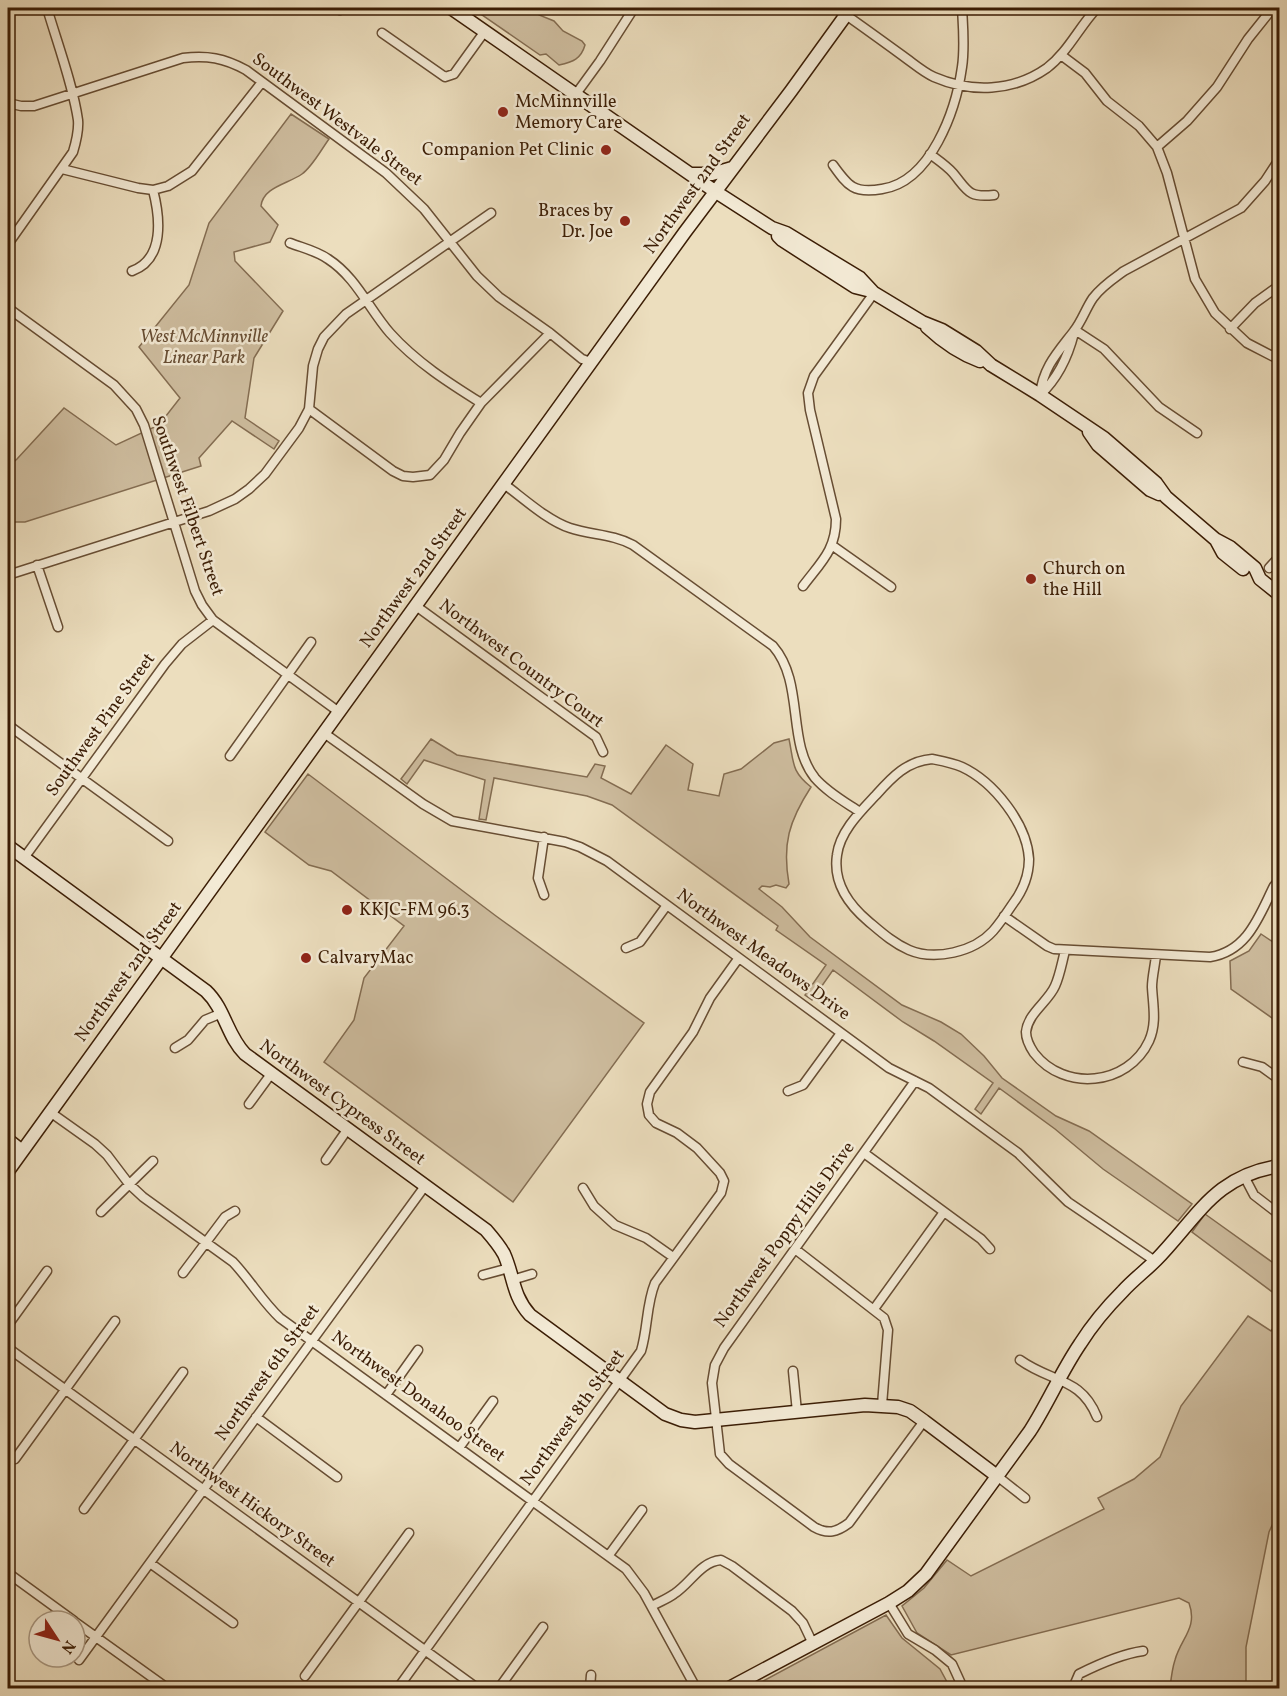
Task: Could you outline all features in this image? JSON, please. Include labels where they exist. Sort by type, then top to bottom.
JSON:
[{"type":"street","points":[[8,244],[73,152],[77,135],[78,121],[72,94],[47,8]]},
{"type":"street","points":[[451,8],[716,192],[772,228],[782,240],[855,287],[874,292],[922,322],[938,337],[970,357],[991,365],[1040,395],[1087,429],[1098,445],[1150,490],[1166,497],[1215,539],[1224,553],[1250,575],[1260,579],[1280,595]]},
{"type":"street","points":[[576,94],[634,8]]},
{"type":"street","points":[[833,165],[847,184],[861,190],[890,188],[906,181],[917,171],[930,154],[950,116],[959,86],[964,41],[962,8]]},
{"type":"street","points":[[844,10],[931,76],[959,86],[977,88],[1001,87],[1018,82],[1047,68],[1061,55],[1096,8]]},
{"type":"street","points":[[1156,147],[1187,122],[1217,87],[1248,39],[1272,9],[1276,8]]},
{"type":"street","name":"Northwest 2nd Street","points":[[8,1171],[716,192],[844,10]]},
{"type":"street","points":[[382,33],[445,77],[454,74],[485,31]]},
{"type":"street","points":[[1061,55],[1084,73],[1107,101],[1139,126],[1156,147],[1167,173],[1195,279],[1215,313],[1247,343],[1280,360]]},
{"type":"street","name":"Southwest Westvale Street","points":[[8,103],[34,106],[183,58],[198,56],[224,59],[246,70],[398,184],[424,209],[477,276],[499,297],[582,359],[591,362]]},
{"type":"street","points":[[62,169],[153,190],[168,186],[192,171],[262,82]]},
{"type":"street","points":[[930,154],[953,173],[967,192],[979,196],[993,195]]},
{"type":"street","points":[[1040,395],[1042,378],[1061,346],[1075,330],[1093,299],[1109,281],[1124,270],[1241,208],[1265,181],[1280,158]]},
{"type":"street","points":[[690,174],[712,174],[734,167]]},
{"type":"street","points":[[132,271],[148,262],[158,234],[157,206],[153,190]]},
{"type":"street","points":[[8,575],[173,524],[222,506],[249,489],[265,474],[284,449],[309,409],[313,366],[324,337],[346,314],[491,213]]},
{"type":"street","points":[[290,243],[329,259],[343,271],[390,333],[410,353],[481,403]]},
{"type":"street","points":[[1230,329],[1255,303],[1280,285]]},
{"type":"street","points":[[803,586],[833,546],[836,534],[836,519],[808,393],[814,376],[874,292]]},
{"type":"street","name":"Southwest Filbert Street","points":[[8,308],[114,385],[126,397],[144,425],[195,591],[213,620],[339,712]]},
{"type":"street","points":[[1075,330],[1104,349],[1159,407],[1197,433]]},
{"type":"street","points":[[309,409],[393,471],[403,476],[430,475],[438,468],[481,403],[550,333]]},
{"type":"street","points":[[504,484],[560,524],[633,544],[773,646],[782,657],[791,682],[802,751],[808,766],[826,788],[860,812]]},
{"type":"street","points":[[833,546],[891,587]]},
{"type":"street","points":[[1269,568],[1280,556]]},
{"type":"street","points":[[37,565],[58,627]]},
{"type":"street","name":"Northwest Country Court","points":[[416,606],[596,737],[603,752]]},
{"type":"street","name":"Southwest Pine Street","points":[[24,858],[165,664],[182,644],[213,620]]},
{"type":"street","points":[[230,756],[311,642]]},
{"type":"street","points":[[8,725],[168,842]]},
{"type":"street","name":"Northwest Meadows Drive","points":[[324,733],[423,804],[452,821],[544,837],[595,853],[889,1068],[929,1088],[1018,1153],[1068,1202],[1155,1261]]},
{"type":"street","points":[[921,760],[944,761],[961,767],[989,784],[1006,804],[1026,844],[1029,860],[1021,892],[993,932],[953,952],[929,955],[911,951],[894,943],[850,903],[841,888],[836,870],[837,853],[841,843],[860,812],[899,771],[921,760]]},
{"type":"street","points":[[544,837],[538,878],[544,896]]},
{"type":"street","name":"Northwest Cypress Street","points":[[8,846],[206,991],[217,1002],[239,1048],[347,1130],[486,1230],[498,1243],[521,1305],[530,1315],[664,1414],[695,1422],[882,1405],[898,1407],[910,1411],[997,1476]]},
{"type":"street","points":[[1004,916],[1047,946],[1065,951],[1210,957],[1222,955],[1236,948],[1246,938],[1280,879]]},
{"type":"street","points":[[626,948],[640,942],[667,905]]},
{"type":"street","points":[[1065,951],[1055,987],[1037,1010],[1026,1033],[1029,1045],[1043,1062],[1065,1075],[1088,1079],[1101,1078],[1123,1070],[1143,1052],[1153,1029],[1155,1011],[1152,986],[1156,955]]},
{"type":"street","name":"Northwest 8th Street","points":[[398,1689],[641,1351],[646,1336],[648,1298],[655,1282],[721,1193],[724,1181],[720,1173],[697,1148],[677,1133],[656,1123],[649,1115],[647,1104],[650,1092],[693,1032],[710,998],[738,958]]},
{"type":"street","points":[[175,1048],[188,1041],[205,1020],[222,1012]]},
{"type":"street","points":[[788,1091],[803,1084],[841,1033]]},
{"type":"street","points":[[1243,1062],[1263,1067],[1280,1080]]},
{"type":"street","points":[[249,1104],[272,1074]]},
{"type":"street","name":"Northwest Poppy Hills Drive","points":[[915,1081],[724,1348],[715,1365],[712,1383],[720,1454],[729,1464],[814,1527],[828,1533],[838,1531],[849,1523],[924,1421]]},
{"type":"street","name":"Northwest Donahoo Street","points":[[50,1112],[107,1155],[129,1184],[143,1197],[233,1262],[261,1299],[276,1314],[626,1569],[652,1606],[696,1689]]},
{"type":"street","points":[[326,1161],[347,1130]]},
{"type":"street","points":[[8,1140],[22,1150]]},
{"type":"street","points":[[864,1153],[981,1239],[990,1249]]},
{"type":"street","points":[[101,1212],[153,1161]]},
{"type":"street","points":[[729,1689],[889,1603],[908,1591],[926,1574],[1045,1407],[1077,1347],[1093,1324],[1123,1290],[1155,1261],[1198,1209],[1216,1193],[1245,1176],[1269,1167],[1280,1166]]},
{"type":"street","points":[[1245,1176],[1254,1195],[1280,1215]]},
{"type":"street","name":"Northwest 6th Street","points":[[87,1649],[425,1186]]},
{"type":"street","points":[[584,1188],[594,1206],[615,1225],[646,1238],[673,1257]]},
{"type":"street","points":[[183,1273],[225,1217],[235,1211]]},
{"type":"street","points":[[874,1309],[944,1212]]},
{"type":"street","points":[[795,1249],[884,1318],[888,1330],[882,1405]]},
{"type":"street","points":[[8,1325],[47,1271]]},
{"type":"street","points":[[483,1275],[532,1274]]},
{"type":"street","points":[[15,1459],[115,1321]]},
{"type":"street","name":"Northwest Hickory Street","points":[[8,1348],[477,1689]]},
{"type":"street","points":[[386,1395],[418,1350]]},
{"type":"street","points":[[1020,1360],[1033,1369],[1086,1395],[1097,1417]]},
{"type":"street","points":[[793,1371],[797,1412]]},
{"type":"street","points":[[84,1509],[183,1372]]},
{"type":"street","points":[[459,1448],[493,1401]]},
{"type":"street","points":[[256,1418],[337,1477]]},
{"type":"street","points":[[997,1476],[1025,1498]]},
{"type":"street","points":[[609,1555],[642,1510]]},
{"type":"street","points":[[306,1676],[409,1533]]},
{"type":"street","points":[[652,1606],[674,1594],[689,1582],[705,1564],[721,1560],[792,1611],[803,1623],[813,1644]]},
{"type":"street","points":[[150,1563],[233,1623]]},
{"type":"street","points":[[8,1573],[58,1609]]},
{"type":"street","points":[[889,1603],[909,1634],[952,1664],[963,1689]]},
{"type":"street","points":[[499,1689],[543,1627]]},
{"type":"street","points":[[87,1630],[167,1689]]},
{"type":"street","points":[[1073,1689],[1079,1674],[1132,1652],[1143,1651]]},
{"type":"street","points":[[590,1689],[591,1675]]},
{"type":"green space","points":[[472,8],[534,8],[539,15],[554,21],[563,31],[585,45],[576,59],[559,65],[546,54],[540,55]]},
{"type":"green space","name":"West McMinnville Linear Park","points":[[291,114],[329,139],[306,171],[266,194],[261,206],[278,225],[270,242],[234,252],[235,261],[283,311],[254,358],[245,418],[279,441],[274,449],[232,421],[199,458],[201,466],[25,522],[8,522],[8,467],[64,408],[116,445],[159,425],[180,398],[139,347],[189,285],[209,223]]},
{"type":"green space","points":[[431,739],[457,755],[587,777],[595,764],[605,766],[601,778],[631,794],[666,745],[693,764],[688,790],[719,796],[724,774],[741,769],[774,743],[789,739],[797,771],[811,787],[797,811],[789,833],[786,857],[789,884],[786,888],[776,885],[762,886],[759,889],[782,907],[810,937],[902,1005],[941,1022],[961,1034],[984,1056],[1002,1078],[1056,1116],[1089,1131],[1192,1204],[1178,1221],[1103,1169],[1055,1129],[999,1088],[981,1114],[975,1109],[993,1083],[903,1022],[833,970],[812,1000],[805,995],[826,965],[776,930],[778,926],[612,805],[587,796],[494,778],[486,820],[479,819],[485,780],[424,760],[407,784],[401,779]]},
{"type":"green space","points":[[308,774],[496,916],[644,1023],[513,1202],[324,1062],[354,1020],[364,978],[404,926],[331,871],[309,865],[265,832]]},
{"type":"green space","points":[[1261,934],[1279,946],[1279,1023],[1231,989],[1230,961],[1249,951]]},
{"type":"green space","points":[[1205,1214],[1279,1267],[1279,1297],[1192,1232]]},
{"type":"green space","points":[[1248,1316],[1271,1331],[1279,1320],[1280,1508],[1269,1532],[1246,1647],[1246,1688],[1170,1688],[1175,1660],[1188,1633],[1191,1619],[1189,1603],[1179,1598],[951,1655],[917,1633],[902,1606],[924,1588],[947,1560],[971,1576],[1104,1509],[1098,1498],[1134,1479],[1160,1457],[1181,1406]]},
{"type":"green space","points":[[886,1615],[902,1638],[940,1669],[947,1682],[939,1688],[750,1688]]},
{"type":"place","name":"McMinnville Memory Care","points":[[503,112]]},
{"type":"place","name":"Companion Pet Clinic","points":[[606,150]]},
{"type":"place","name":"Braces by Dr. Joe","points":[[625,221]]},
{"type":"place","name":"Church on the Hill","points":[[1031,579]]},
{"type":"place","name":"KKJC-FM 96.3","points":[[347,910]]},
{"type":"place","name":"CalvaryMac","points":[[306,958]]}]
